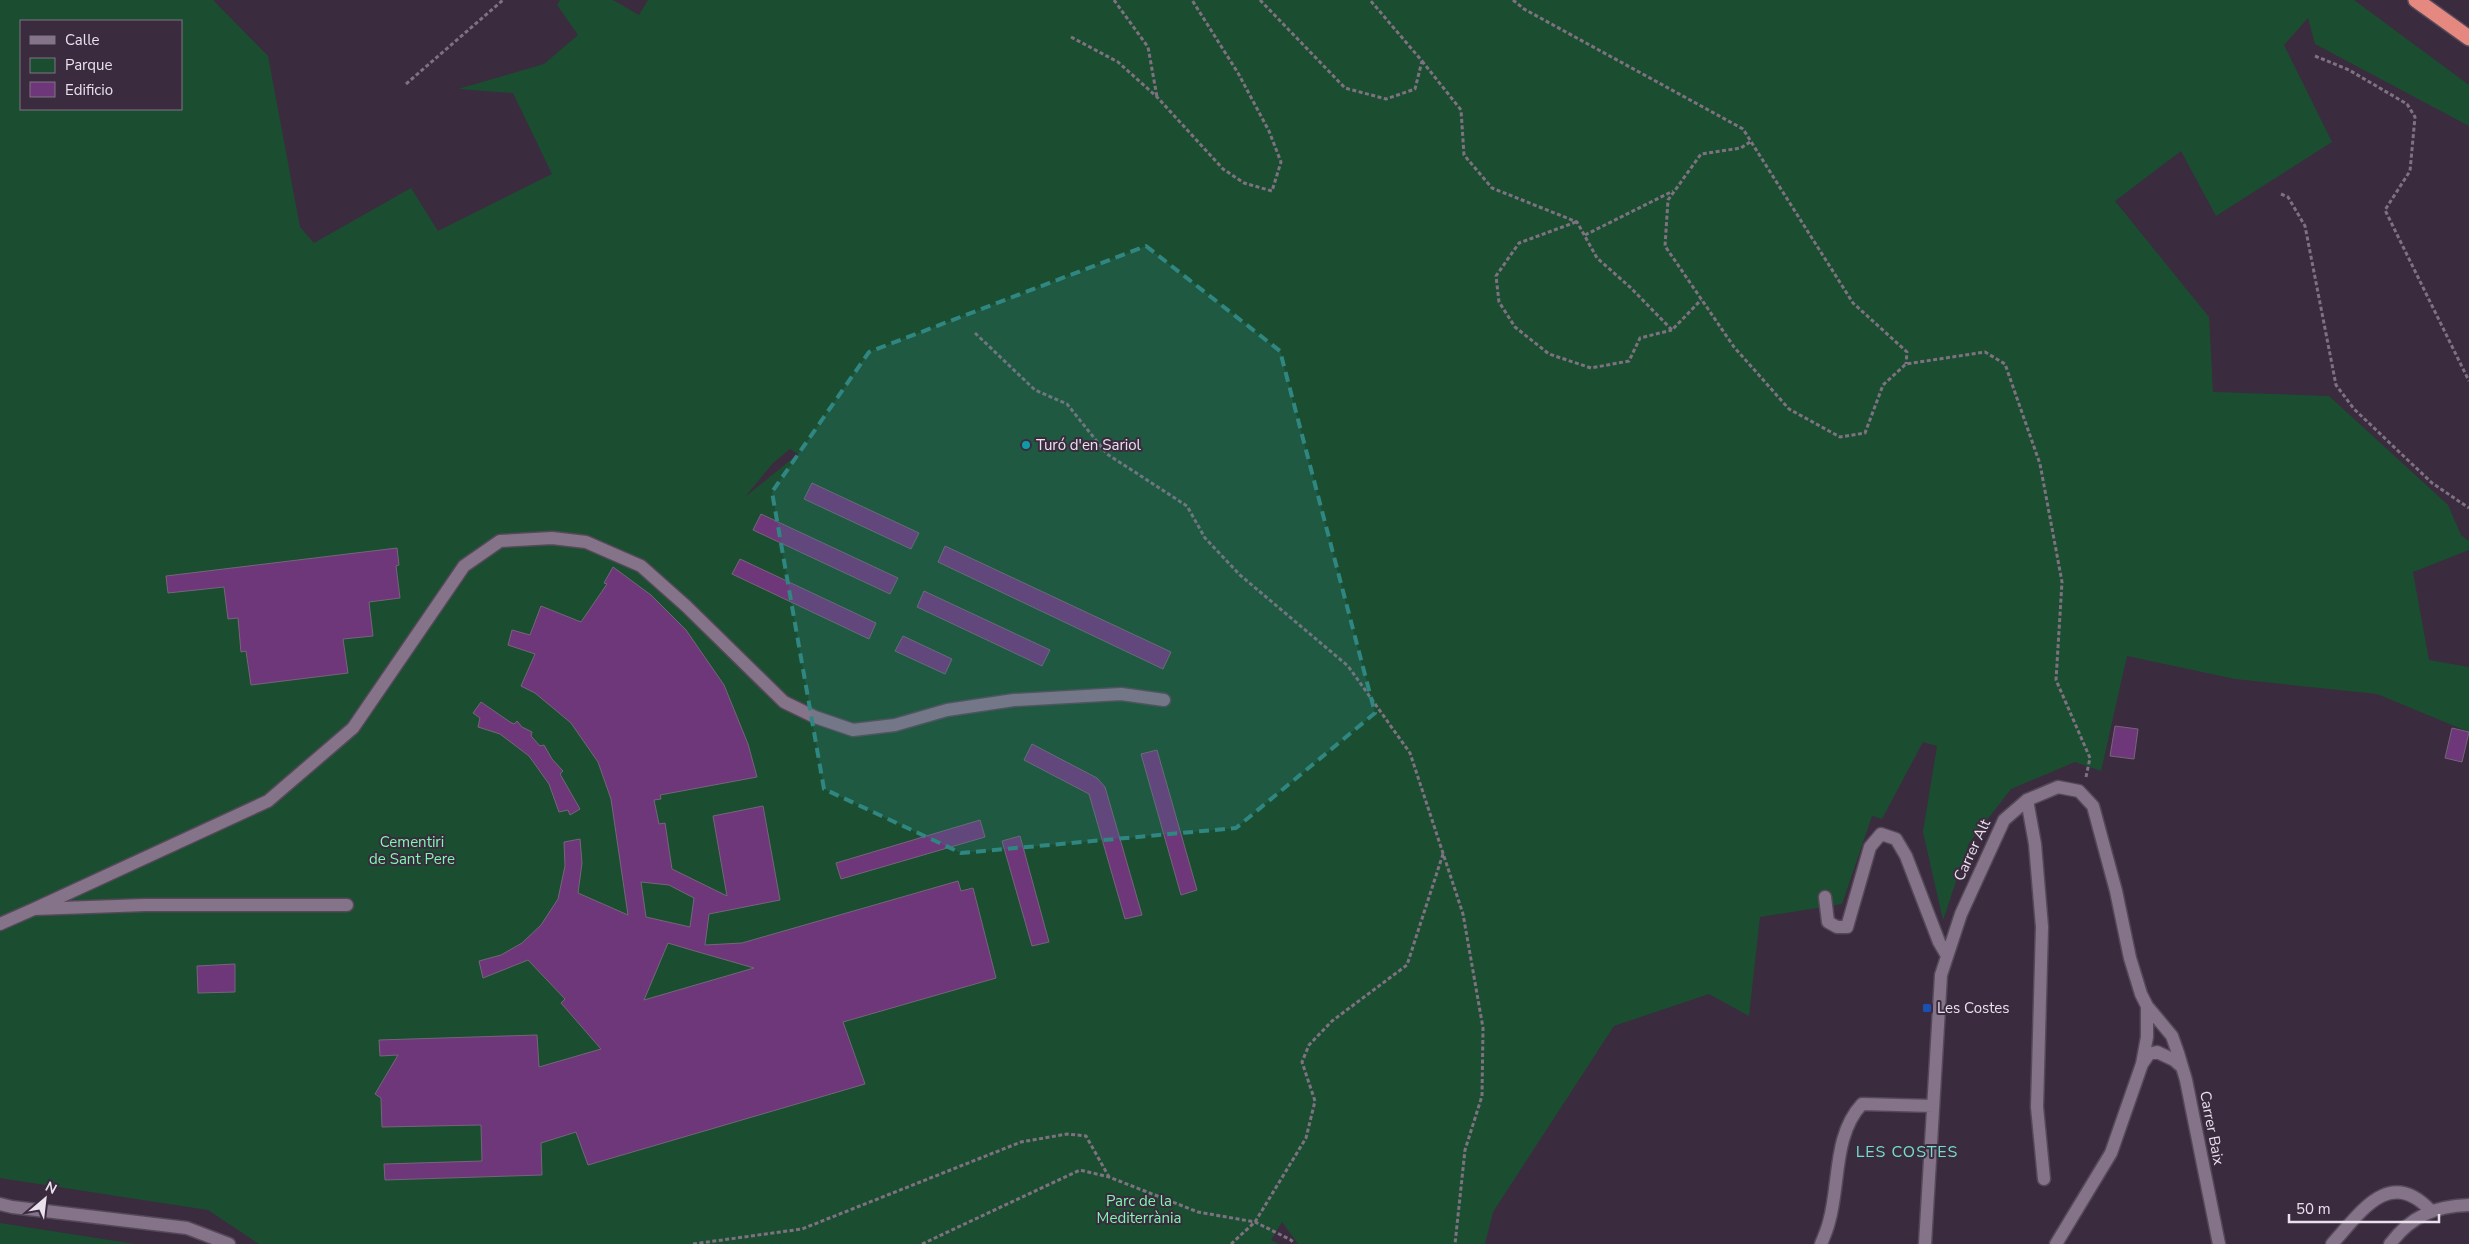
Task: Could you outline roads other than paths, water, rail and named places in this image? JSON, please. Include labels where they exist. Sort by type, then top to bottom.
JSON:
[{"type":"highway","points":[[2416,0],[2469,38]]},
{"type":"street","points":[[0,924],[268,802],[352,728],[464,566],[500,541],[552,538],[586,542],[641,566],[686,606],[784,702],[815,717],[854,730],[895,725],[947,710],[1014,700],[1121,694],[1164,700]]},
{"type":"street","name":"Carrer Alt","points":[[1925,1244],[1941,975],[1946,954],[1970,891],[2004,820],[2027,800],[2058,787],[2080,791],[2093,806],[2116,891],[2130,958],[2147,1006]]},
{"type":"street","points":[[2027,800],[2035,844],[2042,926],[2037,1107],[2044,1179]]},
{"type":"street","points":[[1824,897],[1828,922],[1837,927],[1847,927],[1870,847],[1881,834],[1896,839],[1906,856],[1939,942],[1946,954]]},
{"type":"street","points":[[34,909],[145,904],[347,905]]},
{"type":"street","points":[[2056,1244],[2111,1153],[2142,1064],[2147,1037],[2147,1006]]},
{"type":"street","points":[[2147,1006],[2172,1036],[2182,1067]]},
{"type":"street","points":[[2142,1064],[2149,1054],[2157,1052],[2166,1055],[2182,1067]]},
{"type":"street","name":"Carrer Baix","points":[[2182,1067],[2219,1244]]},
{"type":"street","points":[[1821,1244],[1829,1222],[1844,1134],[1852,1115],[1862,1104],[1933,1106]]},
{"type":"street","points":[[2332,1244],[2373,1202],[2391,1191],[2402,1191],[2410,1194],[2430,1210]]},
{"type":"street","points":[[0,1204],[12,1208],[188,1228],[229,1244]]},
{"type":"street","points":[[2390,1244],[2409,1224],[2430,1210],[2446,1206],[2469,1205]]},
{"type":"place","name":"Turó d'en Sariol","points":[[1026,445]]},
{"type":"place","name":"Les Costes","points":[[1927,1008]]},
{"type":"district","name":"LES COSTES","points":[[1907,1152]]},
{"type":"park label","name":"Cementiri de Sant Pere","points":[[412,850]]},
{"type":"park label","name":"Parc de la Mediterrània","points":[[1139,1210]]}]
